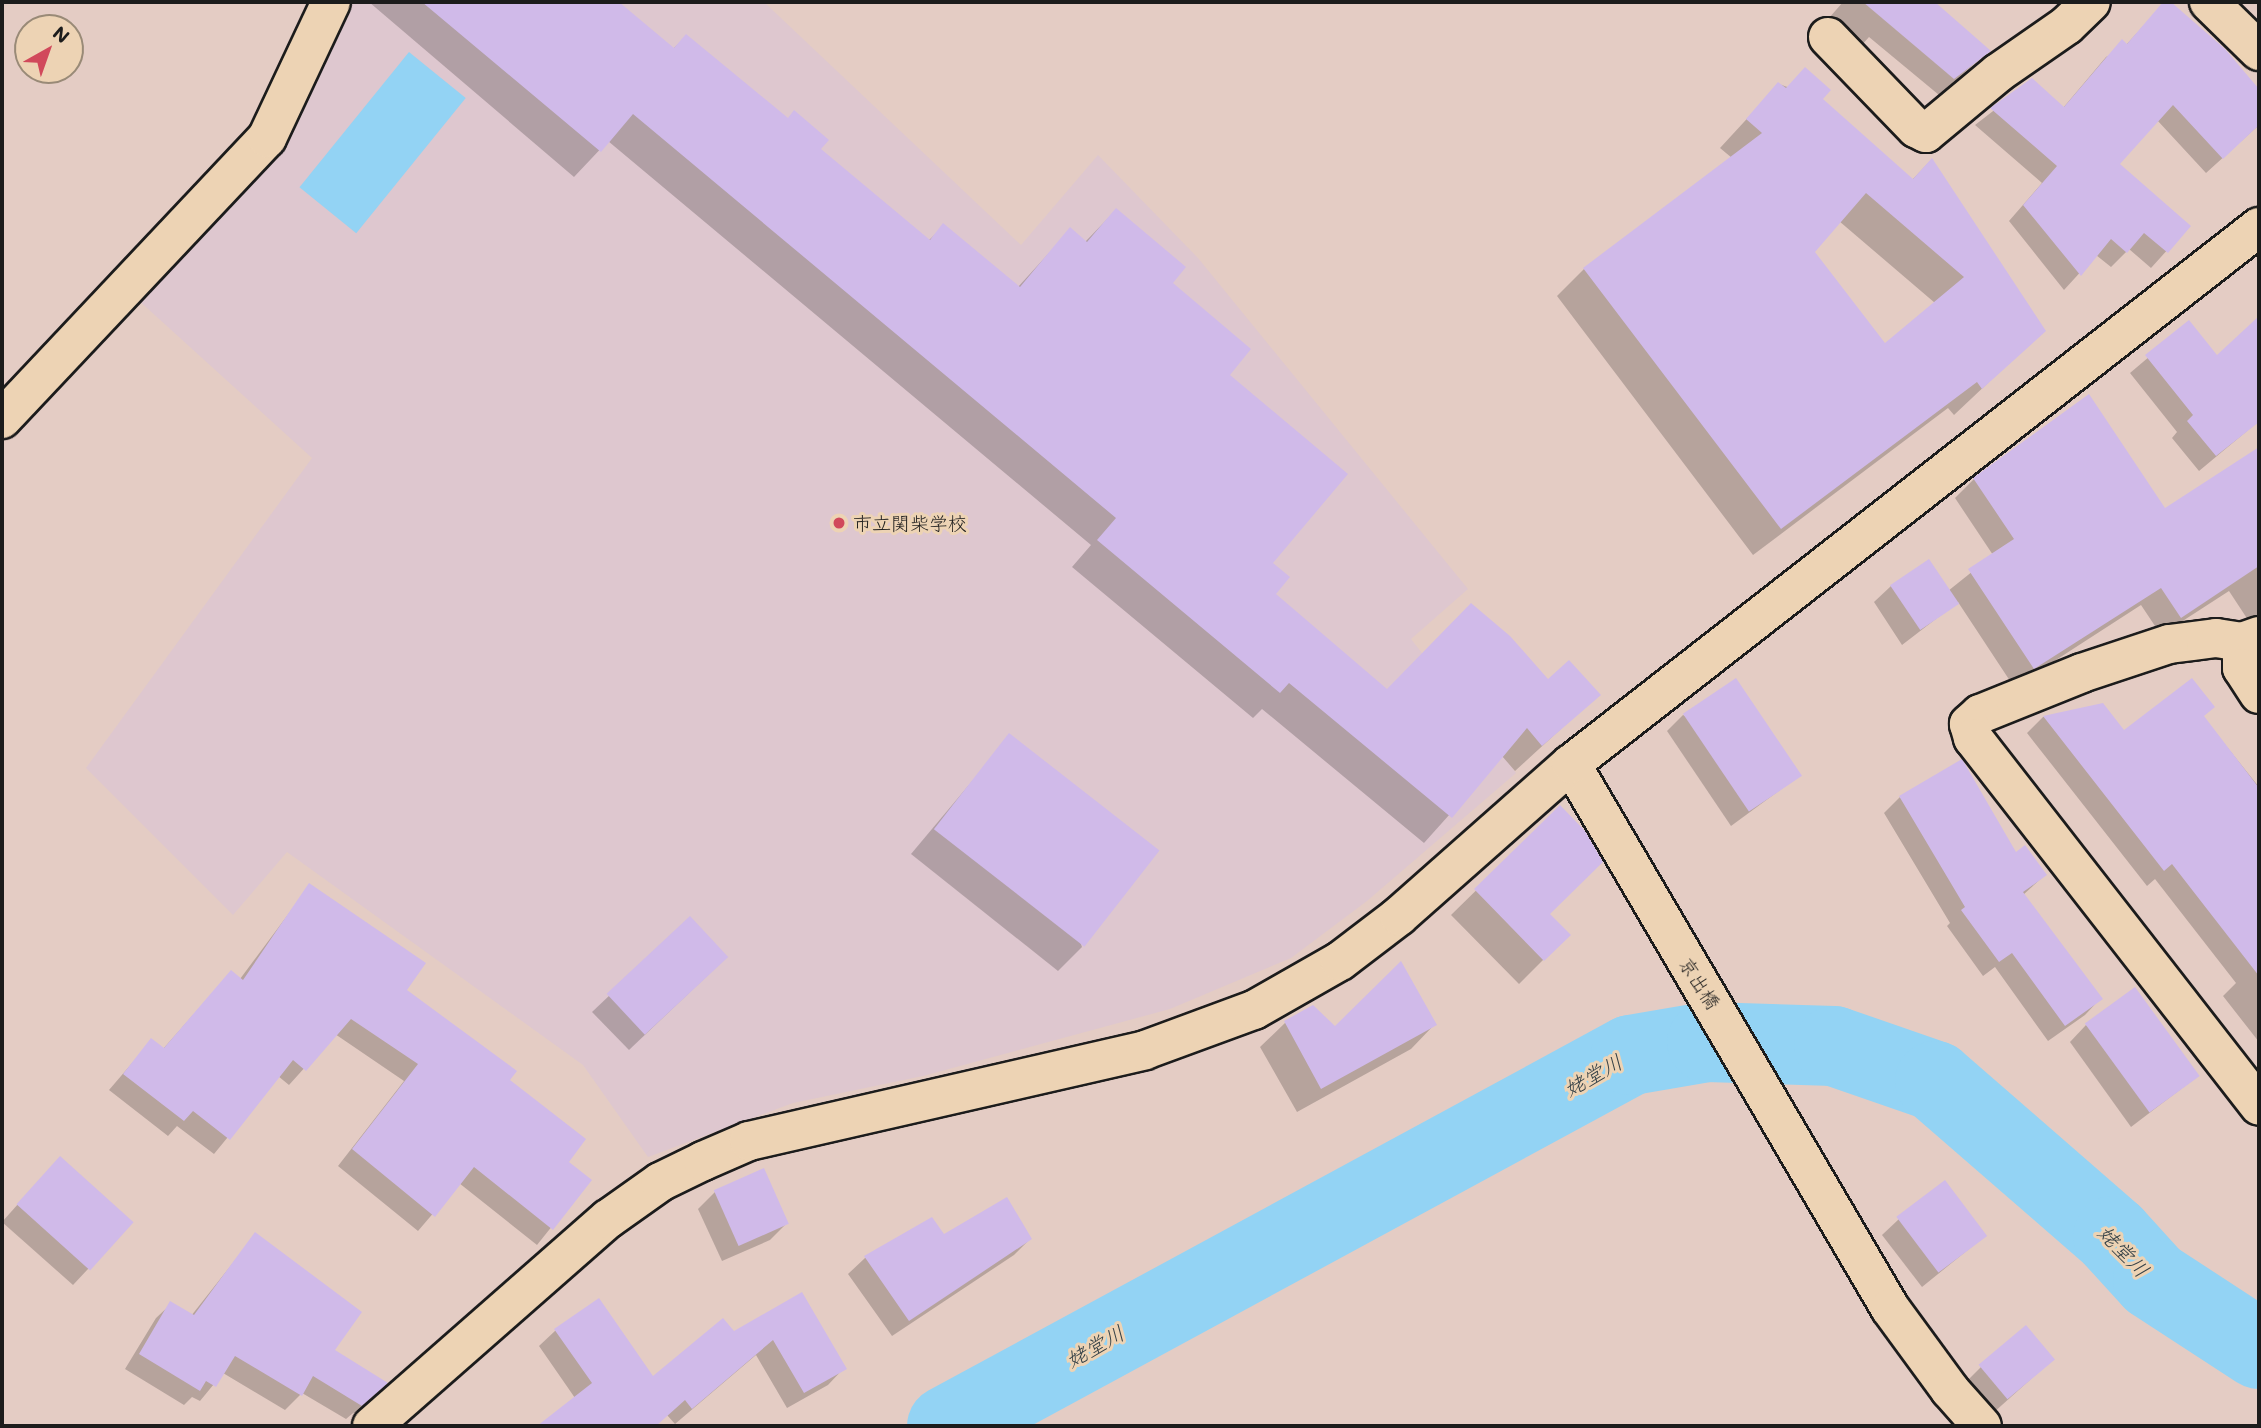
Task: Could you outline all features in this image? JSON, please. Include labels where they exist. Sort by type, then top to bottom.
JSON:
[{"type":"street","points":[[2,419],[267,138],[331,2]]},
{"type":"street","points":[[1828,37],[1916,128],[1927,133],[1998,73],[2067,25],[2091,2]]},
{"type":"street","points":[[2209,2],[2259,51]]},
{"type":"street","points":[[372,1426],[608,1219],[660,1182],[749,1141],[1115,1059],[1211,1029],[1254,1010],[1340,961],[1399,916],[1571,764],[2259,227]]},
{"type":"street","points":[[2259,694],[2242,668],[2251,639],[2216,638],[2169,644],[2082,673],[1980,714],[1969,724],[1973,738],[2259,1106]]},
{"type":"street","name":"京出橋","points":[[1571,764],[1663,927],[1737,1040],[1890,1308],[1950,1391],[1982,1426]]},
{"type":"shaded area","name":"市立関柴学校","points":[[347,2],[764,2],[1021,245],[1098,155],[1198,258],[1468,589],[1411,639],[1516,773],[1367,901],[1291,958],[1170,1009],[923,1076],[793,1103],[648,1157],[583,1065],[287,852],[233,915],[86,768],[312,458],[136,298]]},
{"type":"water","points":[[409,52],[466,98],[356,233],[299,187]]},
{"type":"building","points":[[422,2],[619,2],[674,48],[686,34],[788,118],[794,110],[829,140],[821,149],[930,240],[943,223],[1020,287],[1070,227],[1087,242],[1116,208],[1186,267],[1173,283],[1251,349],[1230,375],[1348,474],[1273,563],[1290,577],[1276,594],[1387,689],[1471,603],[1510,636],[1548,679],[1569,660],[1601,695],[1542,746],[1527,728],[1452,818],[1289,683],[1280,693],[1097,540],[1116,518],[633,114],[601,152]]},
{"type":"building","points":[[1863,2],[1935,2],[1991,51],[1954,79]]},
{"type":"building","points":[[2163,2],[2171,2],[2225,49],[2259,89],[2259,125],[2223,159],[2173,105],[2120,164],[2191,226],[2168,253],[2144,233],[2127,253],[2111,239],[2081,276],[2023,205],[2057,166],[1990,108],[2032,78],[2064,107],[2122,39],[2127,44]]},
{"type":"building","points":[[1805,67],[1831,90],[1823,99],[1913,179],[1932,158],[2046,331],[1982,389],[1977,382],[1781,529],[1583,268],[1762,133],[1746,119],[1778,82],[1786,88]],"holes":[[[1866,193],[1964,277],[1885,343],[1815,252]]]},
{"type":"building","points":[[2259,316],[2259,422],[2216,456],[2187,421],[2193,415],[2145,355],[2189,320],[2217,355]]},
{"type":"building","points":[[2089,394],[2165,508],[2259,447],[2259,566],[2181,618],[2161,588],[2034,669],[1968,569],[2014,539],[1973,478]]},
{"type":"building","points":[[1929,559],[1959,604],[1920,630],[1890,585]]},
{"type":"building","points":[[1736,678],[1802,776],[1749,812],[1683,714]]},
{"type":"building","points":[[2192,678],[2215,707],[2204,716],[2259,788],[2259,976],[2172,864],[2164,871],[2043,716],[2103,703],[2124,730]]},
{"type":"building","points":[[1009,733],[1160,851],[1084,947],[934,829]]},
{"type":"building","points":[[1962,759],[2016,852],[2025,845],[2047,875],[2023,892],[2103,999],[2065,1026],[2012,953],[1999,962],[1961,910],[1965,907],[1899,796]]},
{"type":"building","points":[[1560,805],[1585,831],[1603,862],[1550,914],[1571,935],[1544,961],[1474,889]]},
{"type":"building","points":[[309,883],[426,963],[407,990],[517,1071],[510,1080],[586,1139],[569,1162],[592,1180],[553,1230],[474,1167],[435,1217],[352,1149],[418,1064],[351,1019],[306,1071],[293,1060],[230,1140],[193,1111],[184,1121],[123,1074],[151,1038],[164,1048],[231,970],[243,980]]},
{"type":"building","points":[[690,916],[728,957],[645,1035],[607,994]]},
{"type":"building","points":[[1401,961],[1437,1025],[1321,1089],[1284,1021],[1313,1005],[1335,1026]]},
{"type":"building","points":[[2135,987],[2200,1076],[2149,1112],[2085,1023]]},
{"type":"building","points":[[60,1156],[134,1222],[90,1271],[17,1204]]},
{"type":"building","points":[[764,1168],[789,1224],[739,1246],[714,1190]]},
{"type":"building","points":[[1945,1180],[1987,1236],[1938,1273],[1896,1217]]},
{"type":"building","points":[[1007,1197],[1032,1239],[909,1321],[864,1256],[932,1217],[944,1234]]},
{"type":"building","points":[[255,1232],[362,1312],[335,1350],[388,1383],[362,1406],[313,1376],[302,1396],[235,1356],[216,1387],[206,1381],[200,1391],[139,1354],[170,1301],[194,1315]]},
{"type":"building","points":[[802,1292],[847,1369],[804,1393],[773,1340],[692,1409],[685,1400],[656,1426],[537,1426],[592,1383],[554,1329],[599,1298],[653,1376],[723,1318],[734,1331]]},
{"type":"building","points":[[2026,1325],[2055,1359],[2007,1399],[1979,1365]]},
{"type":"waterway","name":"姥堂川","points":[[947,1426],[1631,1055],[1707,1042],[1834,1046],[1935,1081],[2113,1236],[2153,1280],[2259,1349]]},
{"type":"place","name":"市立関柴学校","points":[[839,523]]}]
